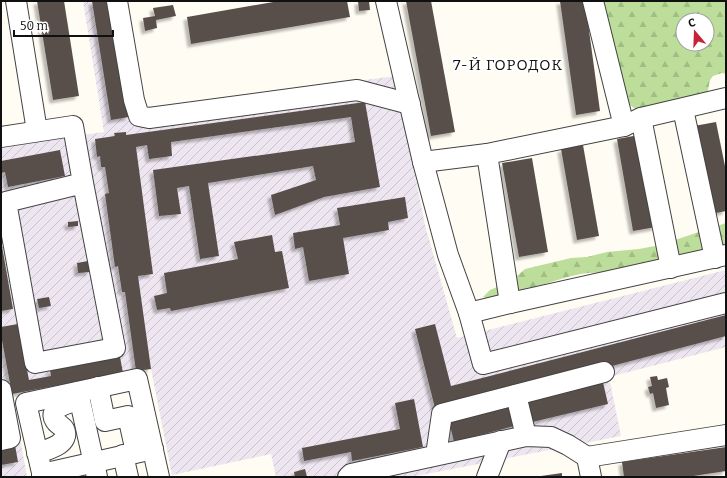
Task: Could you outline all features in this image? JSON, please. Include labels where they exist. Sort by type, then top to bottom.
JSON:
[{"type":"street","points":[[16,1],[37,131]]},
{"type":"street","points":[[117,1],[134,100],[139,116],[149,118],[357,90],[410,104]]},
{"type":"street","points":[[386,1],[423,162],[448,255],[469,313],[484,364],[726,304]]},
{"type":"street","points":[[593,1],[633,122],[671,268]]},
{"type":"street","points":[[423,162],[486,154],[633,122],[726,98]]},
{"type":"street","points":[[469,313],[720,256],[683,109]]},
{"type":"street","points":[[1,137],[73,126],[115,348],[35,363],[6,202],[83,183]]},
{"type":"street","points":[[486,154],[510,303]]},
{"type":"street","points":[[436,455],[442,414],[604,372]]},
{"type":"street","points":[[37,453],[57,446],[64,439],[65,432],[54,419],[55,412],[62,405],[98,387],[137,379],[137,452],[128,477]]},
{"type":"street","points":[[98,387],[105,421],[128,416],[137,452],[159,477]]},
{"type":"street","points":[[1,390],[10,438],[1,440]]},
{"type":"street","points":[[516,395],[526,436]]},
{"type":"street","points":[[79,396],[26,403],[42,475],[96,469],[137,452]]},
{"type":"street","points":[[79,396],[96,469]]},
{"type":"street","points":[[348,477],[352,474],[526,436],[551,437],[568,445],[587,457],[726,435]]},
{"type":"street","points":[[487,477],[501,441]]},
{"type":"street","points":[[587,457],[591,477]]},
{"type":"shaded area","points":[[83,1],[127,1],[143,109],[395,76],[425,225],[457,338],[726,270],[726,347],[609,377],[621,436],[411,477],[276,477],[271,454],[172,475],[151,369],[123,373],[12,394],[27,477],[1,477],[1,146],[104,132]]},
{"type":"green space","points":[[600,1],[726,1],[726,74],[722,73],[713,76],[710,80],[707,95],[659,107],[634,108],[630,105],[625,96]]},
{"type":"green space","points":[[726,223],[726,250],[602,273],[587,273],[559,279],[506,297],[483,297],[490,290],[509,282],[525,269],[571,258],[587,257],[607,252],[655,246]]},
{"type":"building","points":[[37,1],[64,1],[79,96],[53,100]]},
{"type":"building","points":[[92,1],[110,1],[129,117],[111,120]]},
{"type":"building","points":[[279,1],[347,1],[350,17],[191,44],[187,17]]},
{"type":"building","points":[[358,1],[369,1],[370,10],[359,11]]},
{"type":"building","points":[[406,1],[431,1],[455,132],[431,136]]},
{"type":"building","points":[[560,1],[585,1],[600,111],[576,115]]},
{"type":"building","points":[[173,5],[176,16],[156,20],[157,28],[145,31],[143,18],[155,16],[153,8]]},
{"type":"building","points":[[365,102],[380,187],[324,197],[275,215],[271,195],[316,180],[313,166],[208,183],[219,256],[200,259],[189,186],[177,188],[181,214],[159,216],[153,170],[355,142],[351,117],[171,142],[172,156],[149,159],[147,145],[136,147],[153,274],[138,276],[151,369],[136,371],[125,292],[122,292],[118,266],[115,267],[105,194],[109,193],[105,167],[101,167],[100,156],[97,157],[95,139],[115,136],[114,133],[126,132],[126,135]]},
{"type":"building","points":[[716,122],[726,171],[726,211],[711,214],[694,126]]},
{"type":"building","points":[[639,135],[656,227],[633,231],[617,139]]},
{"type":"building","points":[[583,145],[599,236],[577,240],[561,149]]},
{"type":"building","points":[[60,150],[65,176],[8,187],[5,172],[1,173],[1,161]]},
{"type":"building","points":[[532,158],[548,252],[519,257],[502,163]]},
{"type":"building","points":[[405,197],[408,218],[388,222],[389,230],[343,238],[349,274],[309,281],[303,247],[295,249],[293,233],[340,225],[337,208]]},
{"type":"building","points":[[78,221],[78,226],[68,227],[68,222]]},
{"type":"building","points":[[272,235],[275,252],[282,251],[289,288],[171,311],[170,308],[157,310],[154,296],[167,293],[164,273],[238,259],[234,242]]},
{"type":"building","points":[[1,246],[13,309],[1,311]]},
{"type":"building","points":[[88,261],[90,272],[78,273],[77,263]]},
{"type":"building","points":[[49,297],[51,306],[39,308],[37,299]]},
{"type":"building","points":[[726,315],[726,336],[436,412],[415,329],[435,324],[451,386]]},
{"type":"building","points":[[18,324],[29,380],[51,376],[50,370],[120,357],[123,373],[12,394],[1,335],[1,327]]},
{"type":"building","points":[[657,376],[658,380],[667,378],[669,387],[666,388],[669,405],[656,408],[653,393],[650,394],[648,387],[652,386],[650,377]]},
{"type":"building","points":[[602,378],[608,404],[528,423],[522,396]]},
{"type":"building","points":[[414,399],[423,447],[352,461],[351,452],[304,461],[302,448],[400,429],[395,403]]},
{"type":"building","points":[[511,400],[518,425],[454,442],[448,417]]},
{"type":"building","points":[[15,445],[18,462],[1,465],[1,448]]},
{"type":"building","points":[[726,447],[726,471],[687,477],[624,477],[622,462]]},
{"type":"building","points":[[305,469],[307,477],[295,477],[294,472]]},
{"type":"building","points":[[562,473],[562,477],[541,477],[541,476]]},
{"type":"district","name":"7-Й ГОРОДОК","points":[[508,65]]}]
